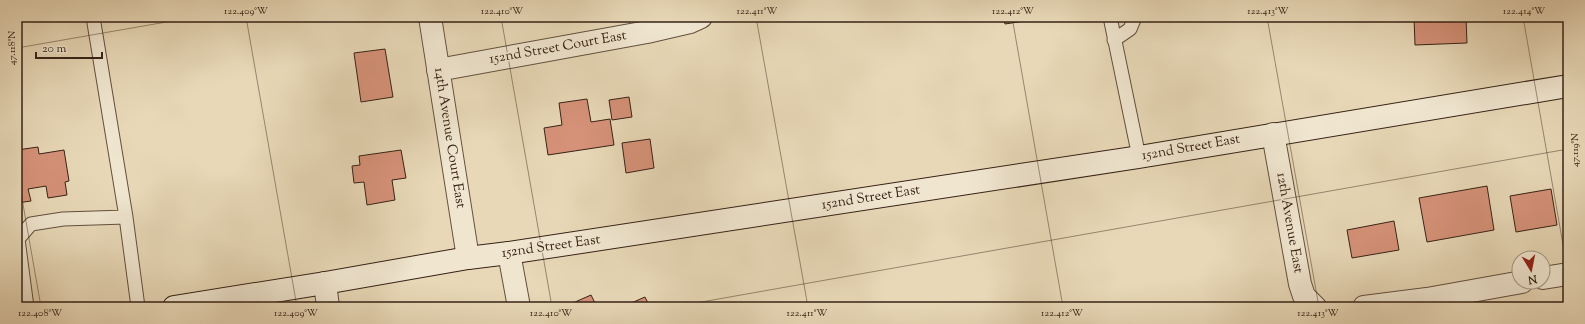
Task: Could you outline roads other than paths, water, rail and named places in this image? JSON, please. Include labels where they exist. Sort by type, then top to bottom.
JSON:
[{"type":"main road","name":"14th Avenue Court East","points":[[430,17],[468,258]]},
{"type":"main road","name":"152nd Street Court East","points":[[438,70],[647,32],[690,22],[701,17]]},
{"type":"main road","name":"152nd Street East","points":[[174,307],[468,258],[1139,157],[1568,86]]},
{"type":"main road","name":"12th Avenue East","points":[[1273,134],[1300,284],[1304,296],[1315,307]]},
{"type":"main road","points":[[509,253],[519,307]]},
{"type":"main road","points":[[1551,277],[1568,274]]},
{"type":"main road","points":[[325,283],[328,307]]},
{"type":"main road","points":[[1364,307],[1428,303],[1511,284]]},
{"type":"lane","points":[[93,17],[126,217],[138,307]]},
{"type":"lane","points":[[1110,17],[1139,157]]},
{"type":"lane","points":[[1114,40],[1130,28],[1135,17]]},
{"type":"lane","points":[[26,307],[18,239],[32,224],[63,219],[126,217]]}]
